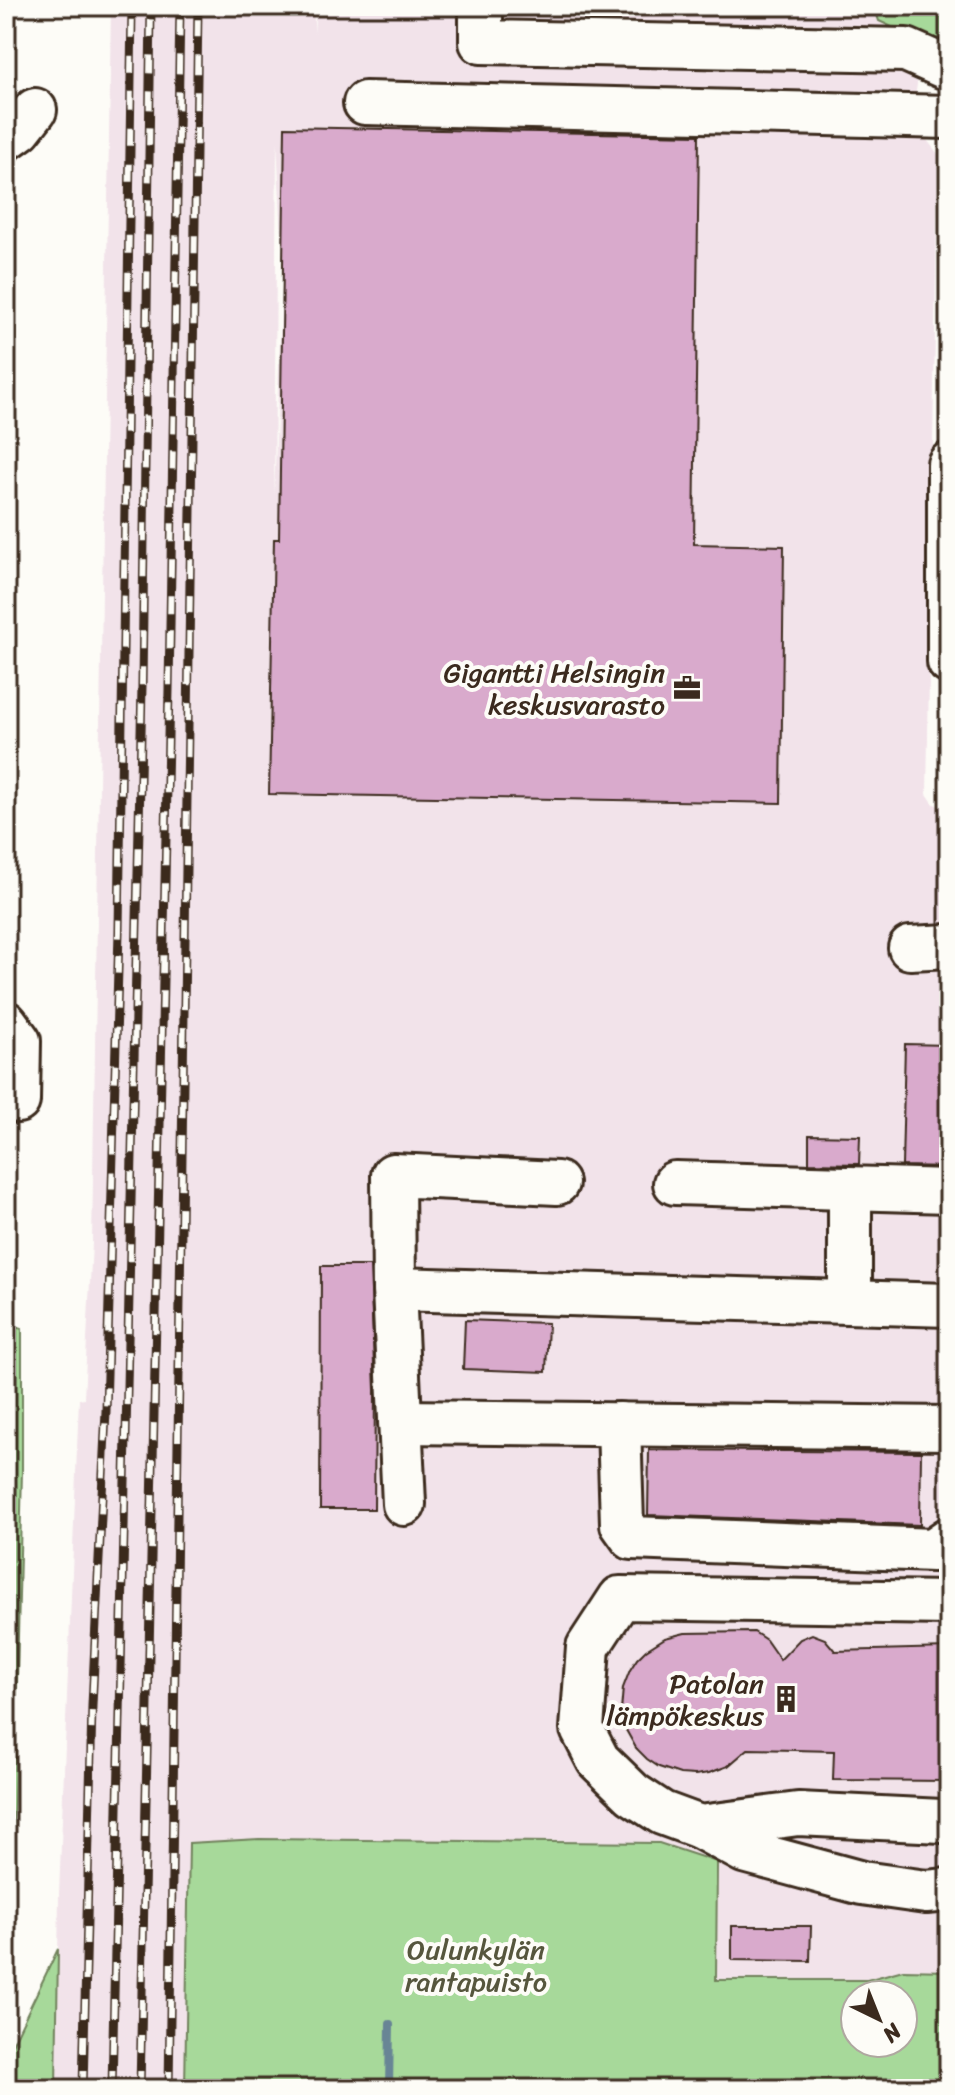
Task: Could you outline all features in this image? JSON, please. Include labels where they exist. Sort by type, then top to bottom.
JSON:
[{"type":"street","points":[[481,6],[481,42],[906,50],[949,70]]},
{"type":"street","points":[[365,103],[949,117]]},
{"type":"street","points":[[6,139],[20,129],[35,110]]},
{"type":"street","points":[[949,464],[949,662]]},
{"type":"street","points":[[6,1023],[19,1041],[18,1101]]},
{"type":"street","points":[[404,1504],[394,1289],[393,1175],[557,1183]]},
{"type":"street","points":[[675,1183],[949,1191]]},
{"type":"street","points":[[850,1188],[850,1302]]},
{"type":"street","points":[[394,1289],[949,1305]]},
{"type":"street","points":[[400,1422],[949,1428]]},
{"type":"street","points":[[619,1424],[622,1524],[632,1538],[933,1550],[949,1539]]},
{"type":"street","points":[[949,1603],[620,1598],[588,1647],[582,1729],[598,1760],[633,1794],[662,1813],[700,1827],[744,1851],[862,1883],[926,1892],[949,1890]]},
{"type":"street","points":[[700,1827],[798,1814],[949,1820]]},
{"type":"shaded area","points":[[111,6],[313,6],[315,33],[315,6],[892,6],[925,32],[916,91],[919,130],[938,154],[927,794],[934,804],[949,810],[949,1971],[903,1970],[871,1979],[716,1980],[717,1862],[659,1843],[260,1839],[256,2089],[56,2089],[59,1894],[79,1399],[84,1398],[92,1243]],"holes":[[[277,141],[283,260],[274,496]]]},
{"type":"green space","points":[[874,6],[949,6],[949,40],[916,38],[879,21]]},
{"type":"green space","points":[[6,1324],[22,1329],[22,1471],[10,1967],[6,1983]]},
{"type":"green space","name":"Oulunkylän rantapuisto","points":[[259,1839],[659,1843],[717,1862],[716,1980],[839,1980],[839,2059],[919,2059],[919,1979],[871,1979],[903,1970],[949,1971],[949,2089],[185,2089],[189,1843]]},
{"type":"green space","points":[[58,1949],[56,2089],[6,2089],[6,2057]]},
{"type":"building","points":[[285,127],[699,135],[694,544],[784,546],[781,803],[269,794],[274,539],[279,539]]},
{"type":"building","points":[[905,1044],[949,1045],[949,1167],[902,1166]]},
{"type":"building","points":[[809,1135],[860,1136],[859,1164],[809,1163]]},
{"type":"building","points":[[321,1266],[370,1266],[375,1390],[374,1509],[320,1509]]},
{"type":"building","points":[[465,1320],[548,1323],[546,1372],[463,1369]]},
{"type":"building","points":[[649,1450],[921,1452],[920,1525],[648,1515]]},
{"type":"building","name":"Patolan lämpökeskus","points":[[754,1632],[766,1640],[780,1660],[800,1639],[812,1634],[825,1639],[835,1651],[949,1648],[949,1781],[833,1780],[834,1751],[748,1749],[728,1766],[695,1775],[659,1767],[647,1759],[636,1748],[626,1730],[621,1711],[623,1688],[637,1659],[665,1638],[685,1633]]},
{"type":"building","points":[[732,1926],[811,1926],[810,1961],[732,1960]]},
{"type":"waterway","points":[[389,2089],[390,2024]]},
{"type":"railway","points":[[83,2089],[92,1706],[106,1411],[119,931],[132,6]]},
{"type":"railway","points":[[112,2089],[142,686],[151,6]]},
{"type":"railway","points":[[140,2089],[180,6]]},
{"type":"railway","points":[[169,2089],[198,6]]},
{"type":"place","name":"Gigantti Helsingin keskusvarasto","points":[[687,688]]},
{"type":"place","name":"Patolan lämpökeskus","points":[[786,1699]]}]
